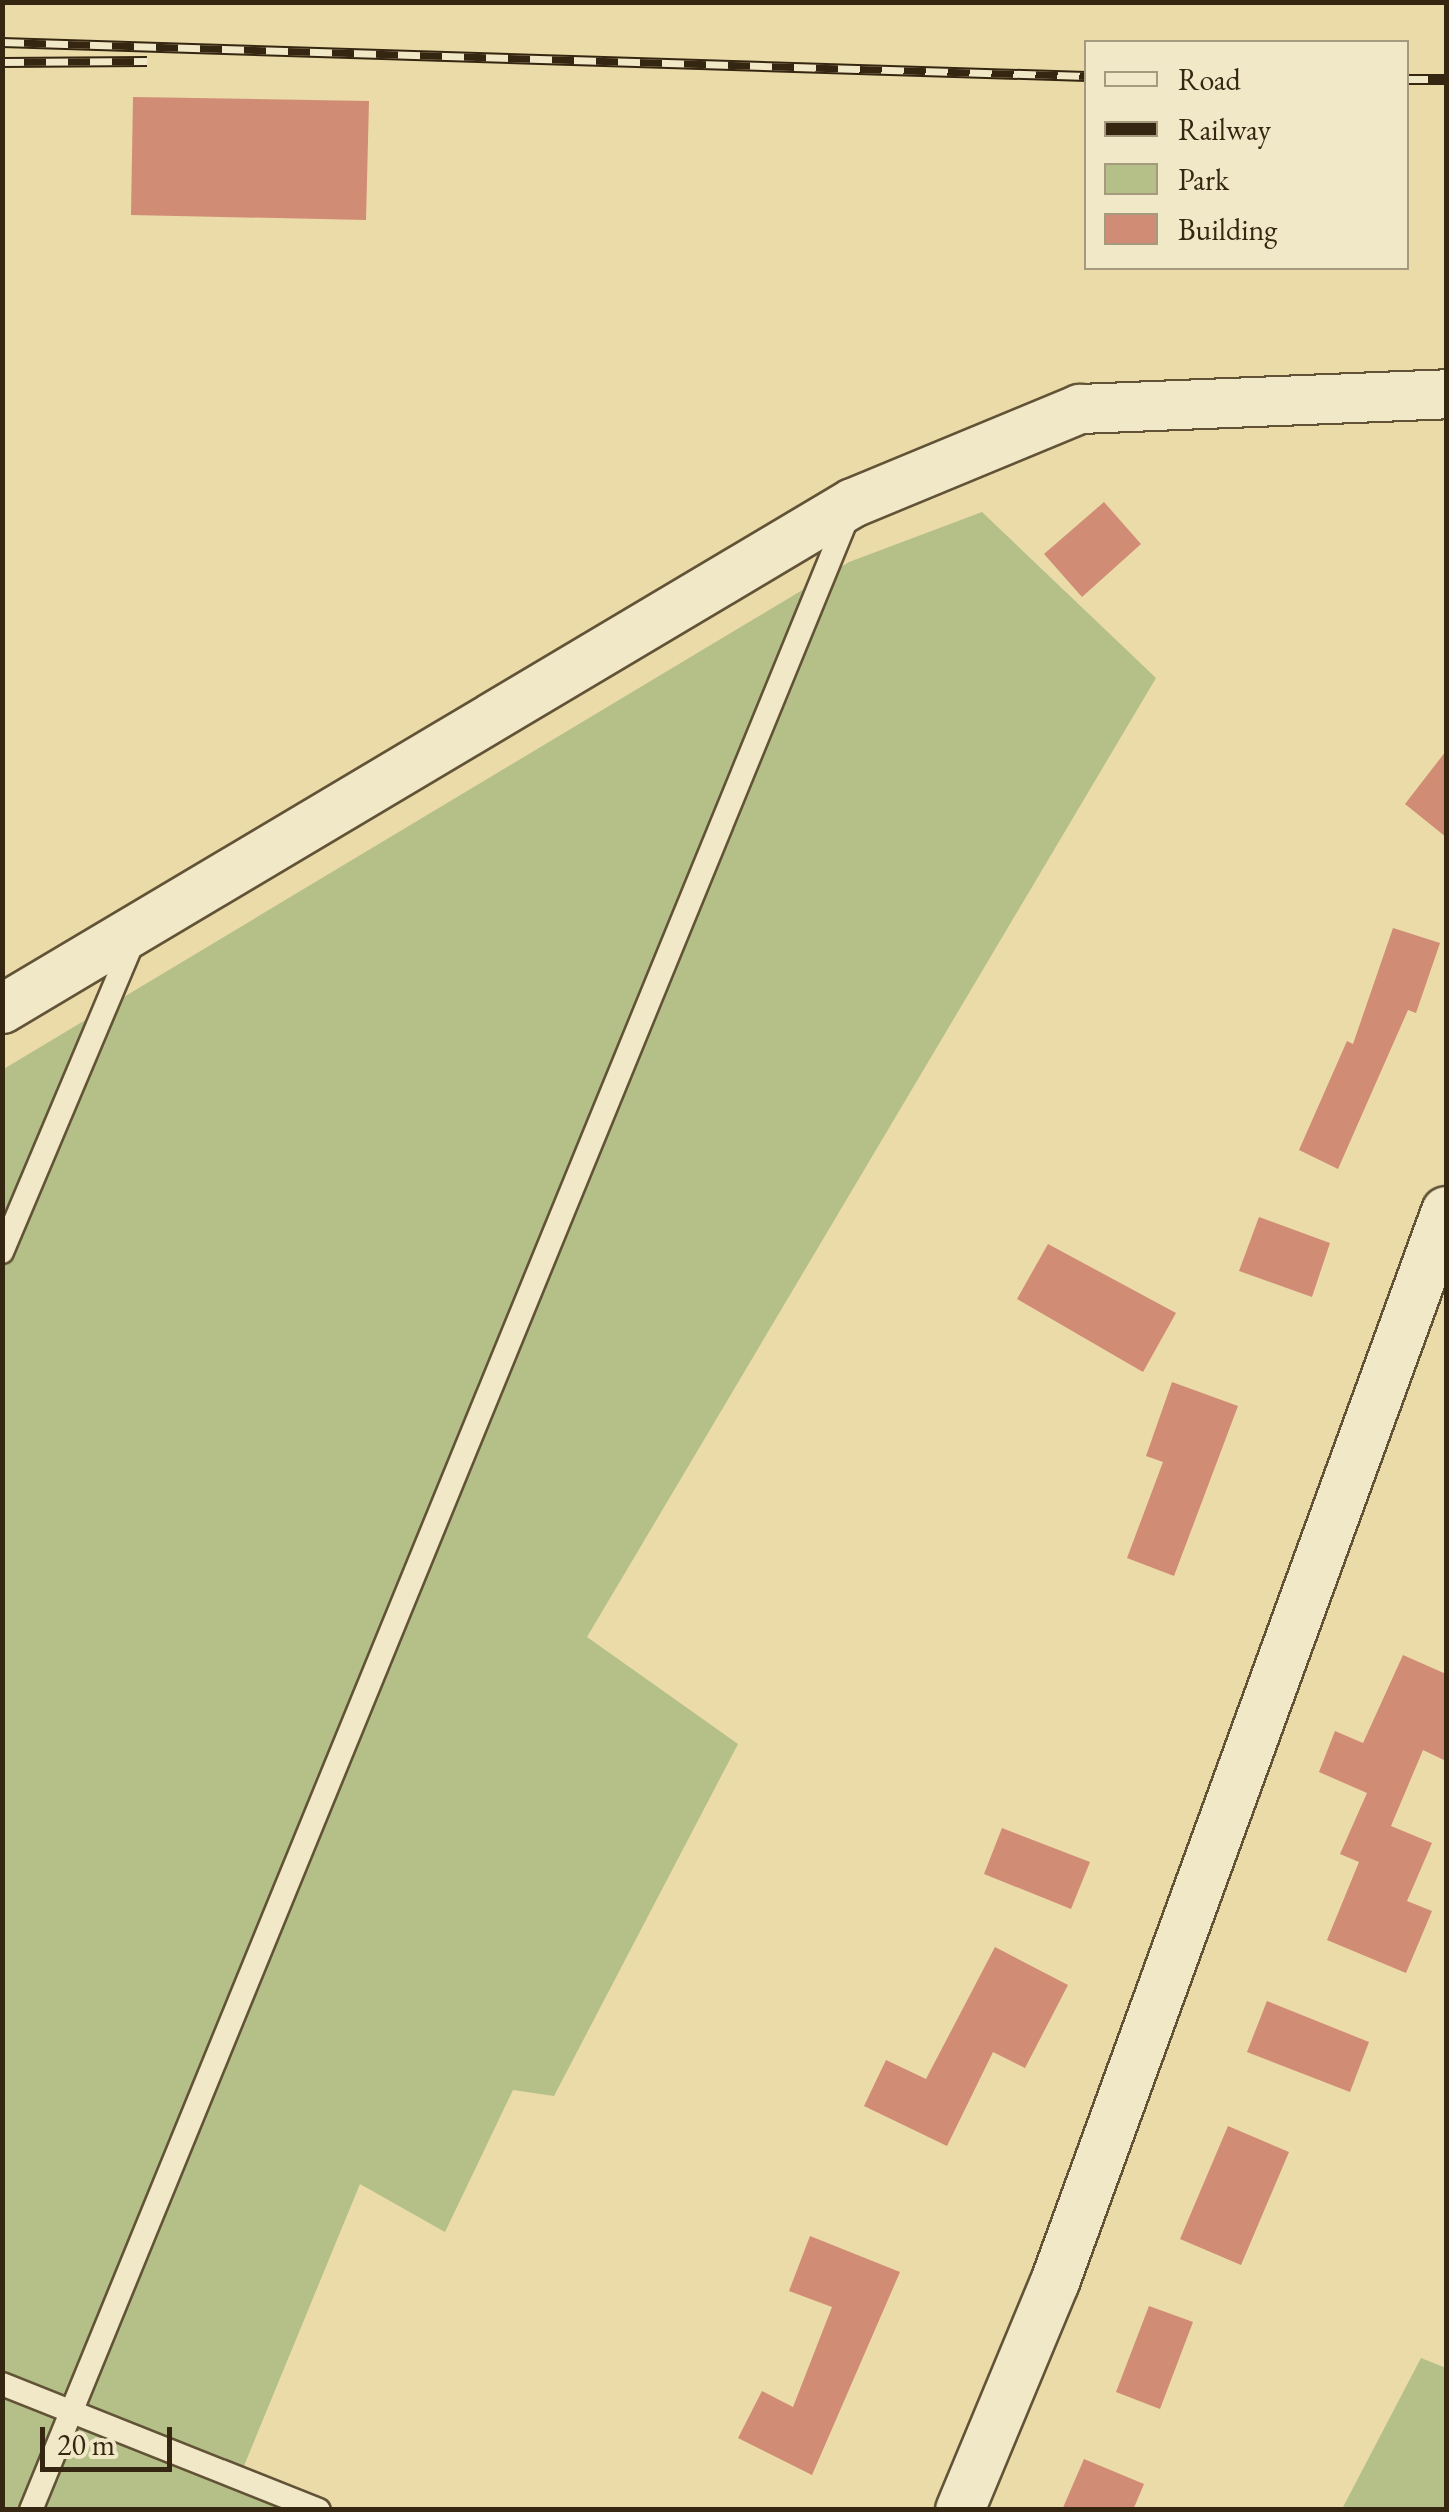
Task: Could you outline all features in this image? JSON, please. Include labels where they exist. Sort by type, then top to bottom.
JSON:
[{"type":"street","points":[[2,1008],[854,503],[1080,409],[1446,394]]},
{"type":"street","points":[[960,2510],[1055,2282],[1446,1211]]},
{"type":"lane","points":[[31,2510],[854,503]]},
{"type":"lane","points":[[2,1252],[138,928]]},
{"type":"lane","points":[[2,2384],[319,2510]]},
{"type":"green space","points":[[982,512],[1156,678],[587,1637],[738,1744],[554,2096],[513,2090],[445,2232],[360,2184],[239,2478],[319,2509],[3,2509],[2,1070],[849,562]]},
{"type":"green space","points":[[1421,2358],[1446,2368],[1446,2509],[1342,2509]]},
{"type":"building","points":[[133,97],[369,101],[366,220],[131,215]]},
{"type":"building","points":[[1104,502],[1141,544],[1082,597],[1044,554]]},
{"type":"building","points":[[1446,751],[1446,837],[1405,804]]},
{"type":"building","points":[[1393,928],[1440,943],[1416,1013],[1408,1010],[1338,1169],[1299,1150],[1347,1041],[1353,1044]]},
{"type":"building","points":[[1259,1217],[1330,1243],[1312,1297],[1239,1271]]},
{"type":"building","points":[[1048,1244],[1176,1313],[1143,1372],[1017,1299]]},
{"type":"building","points":[[1172,1382],[1238,1406],[1174,1576],[1127,1558],[1163,1462],[1146,1456]]},
{"type":"building","points":[[1403,1655],[1446,1674],[1446,1761],[1423,1750],[1391,1826],[1432,1843],[1407,1901],[1432,1911],[1406,1973],[1327,1940],[1359,1862],[1340,1854],[1367,1793],[1319,1772],[1335,1731],[1363,1743]]},
{"type":"building","points":[[1002,1828],[1090,1862],[1071,1909],[984,1874]]},
{"type":"building","points":[[995,1947],[1068,1985],[1025,2068],[993,2052],[947,2146],[864,2106],[886,2060],[926,2079]]},
{"type":"building","points":[[1267,2001],[1369,2042],[1350,2092],[1247,2052]]},
{"type":"building","points":[[1228,2126],[1289,2152],[1241,2265],[1180,2239]]},
{"type":"building","points":[[810,2236],[900,2272],[812,2475],[738,2438],[762,2391],[793,2407],[832,2307],[789,2291]]},
{"type":"building","points":[[1149,2306],[1193,2322],[1160,2409],[1116,2392]]},
{"type":"building","points":[[1084,2459],[1144,2484],[1133,2510],[1062,2510]]},
{"type":"railway","points":[[2,42],[1084,76]]},
{"type":"railway","points":[[2,62],[147,61]]},
{"type":"railway","points":[[1409,79],[1446,79]]}]
